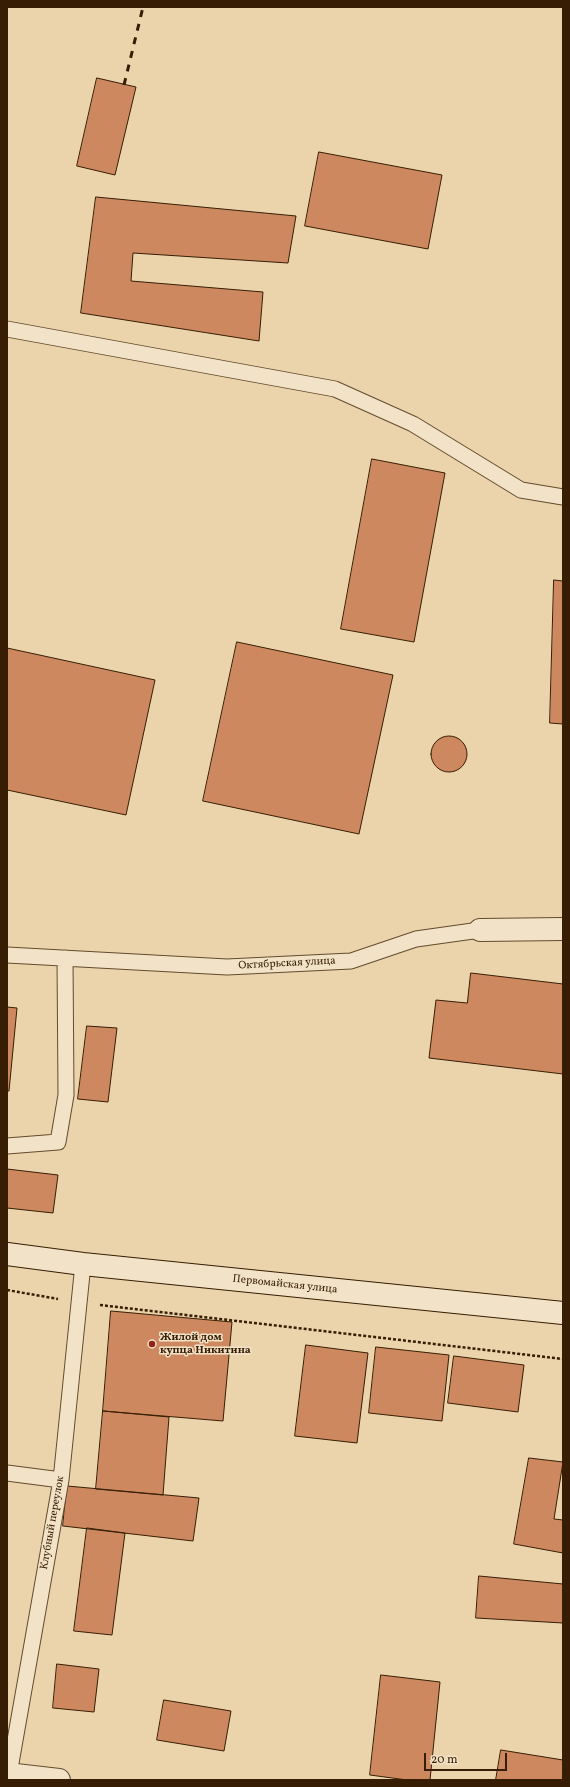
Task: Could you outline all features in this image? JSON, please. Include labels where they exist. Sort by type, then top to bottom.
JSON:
[{"type":"main road","name":"Октябрьская улица","points":[[480,930],[563,930]]},
{"type":"main road","name":"Первомайская улица","points":[[7,1254],[83,1264],[563,1313]]},
{"type":"main road","points":[[8,1776],[59,1780]]},
{"type":"lane","points":[[7,329],[335,389],[414,424],[521,490],[563,497]]},
{"type":"lane","name":"Октябрьская улица","points":[[7,956],[227,967],[351,961],[416,939],[480,930]]},
{"type":"lane","points":[[7,1146],[58,1142],[66,1095],[65,958]]},
{"type":"lane","name":"Клубный переулок","points":[[8,1776],[60,1480],[83,1264]]},
{"type":"lane","points":[[7,1473],[60,1480]]},
{"type":"path","points":[[7,1290],[78,1302],[563,1358]]},
{"type":"building","points":[[97,78],[136,87],[115,175],[77,166]]},
{"type":"building","points":[[319,152],[442,175],[428,249],[305,226]]},
{"type":"building","points":[[96,197],[296,216],[288,263],[133,253],[131,281],[263,292],[259,341],[81,313]]},
{"type":"building","points":[[372,459],[445,473],[414,642],[341,629]]},
{"type":"building","points":[[554,580],[563,581],[563,724],[550,723]]},
{"type":"building","points":[[237,642],[393,675],[359,834],[203,801]]},
{"type":"building","points":[[7,648],[155,680],[126,815],[7,790]]},
{"type":"building","points":[[449,736],[462,741],[467,754],[462,767],[449,772],[436,767],[431,754],[436,741]]},
{"type":"building","points":[[471,973],[563,984],[563,1074],[429,1058],[436,1000],[467,1003]]},
{"type":"building","points":[[7,1007],[17,1008],[9,1091],[7,1091]]},
{"type":"building","points":[[87,1026],[117,1028],[108,1102],[78,1099]]},
{"type":"building","points":[[7,1169],[58,1175],[53,1213],[7,1208]]},
{"type":"building","points":[[111,1311],[232,1322],[223,1421],[103,1411]]},
{"type":"building","points":[[306,1345],[368,1353],[357,1443],[295,1436]]},
{"type":"building","points":[[376,1347],[449,1355],[442,1421],[369,1413]]},
{"type":"building","points":[[454,1356],[524,1365],[518,1412],[448,1403]]},
{"type":"building","points":[[103,1411],[169,1417],[163,1495],[96,1489]]},
{"type":"building","points":[[529,1458],[563,1462],[554,1519],[563,1520],[563,1553],[514,1544]]},
{"type":"building","points":[[67,1486],[199,1498],[193,1541],[63,1526]]},
{"type":"building","points":[[87,1528],[125,1533],[112,1635],[74,1631]]},
{"type":"building","points":[[479,1576],[563,1584],[563,1623],[476,1618]]},
{"type":"building","points":[[57,1664],[99,1669],[94,1712],[53,1708]]},
{"type":"building","points":[[381,1675],[440,1682],[430,1780],[407,1780],[370,1775]]},
{"type":"building","points":[[164,1700],[231,1711],[224,1751],[157,1740]]},
{"type":"building","points":[[501,1750],[563,1760],[563,1780],[496,1780]]},
{"type":"railway","points":[[124,85],[143,7]]},
{"type":"place","name":"Жилой дом купца Никитина","points":[[152,1344]]}]
